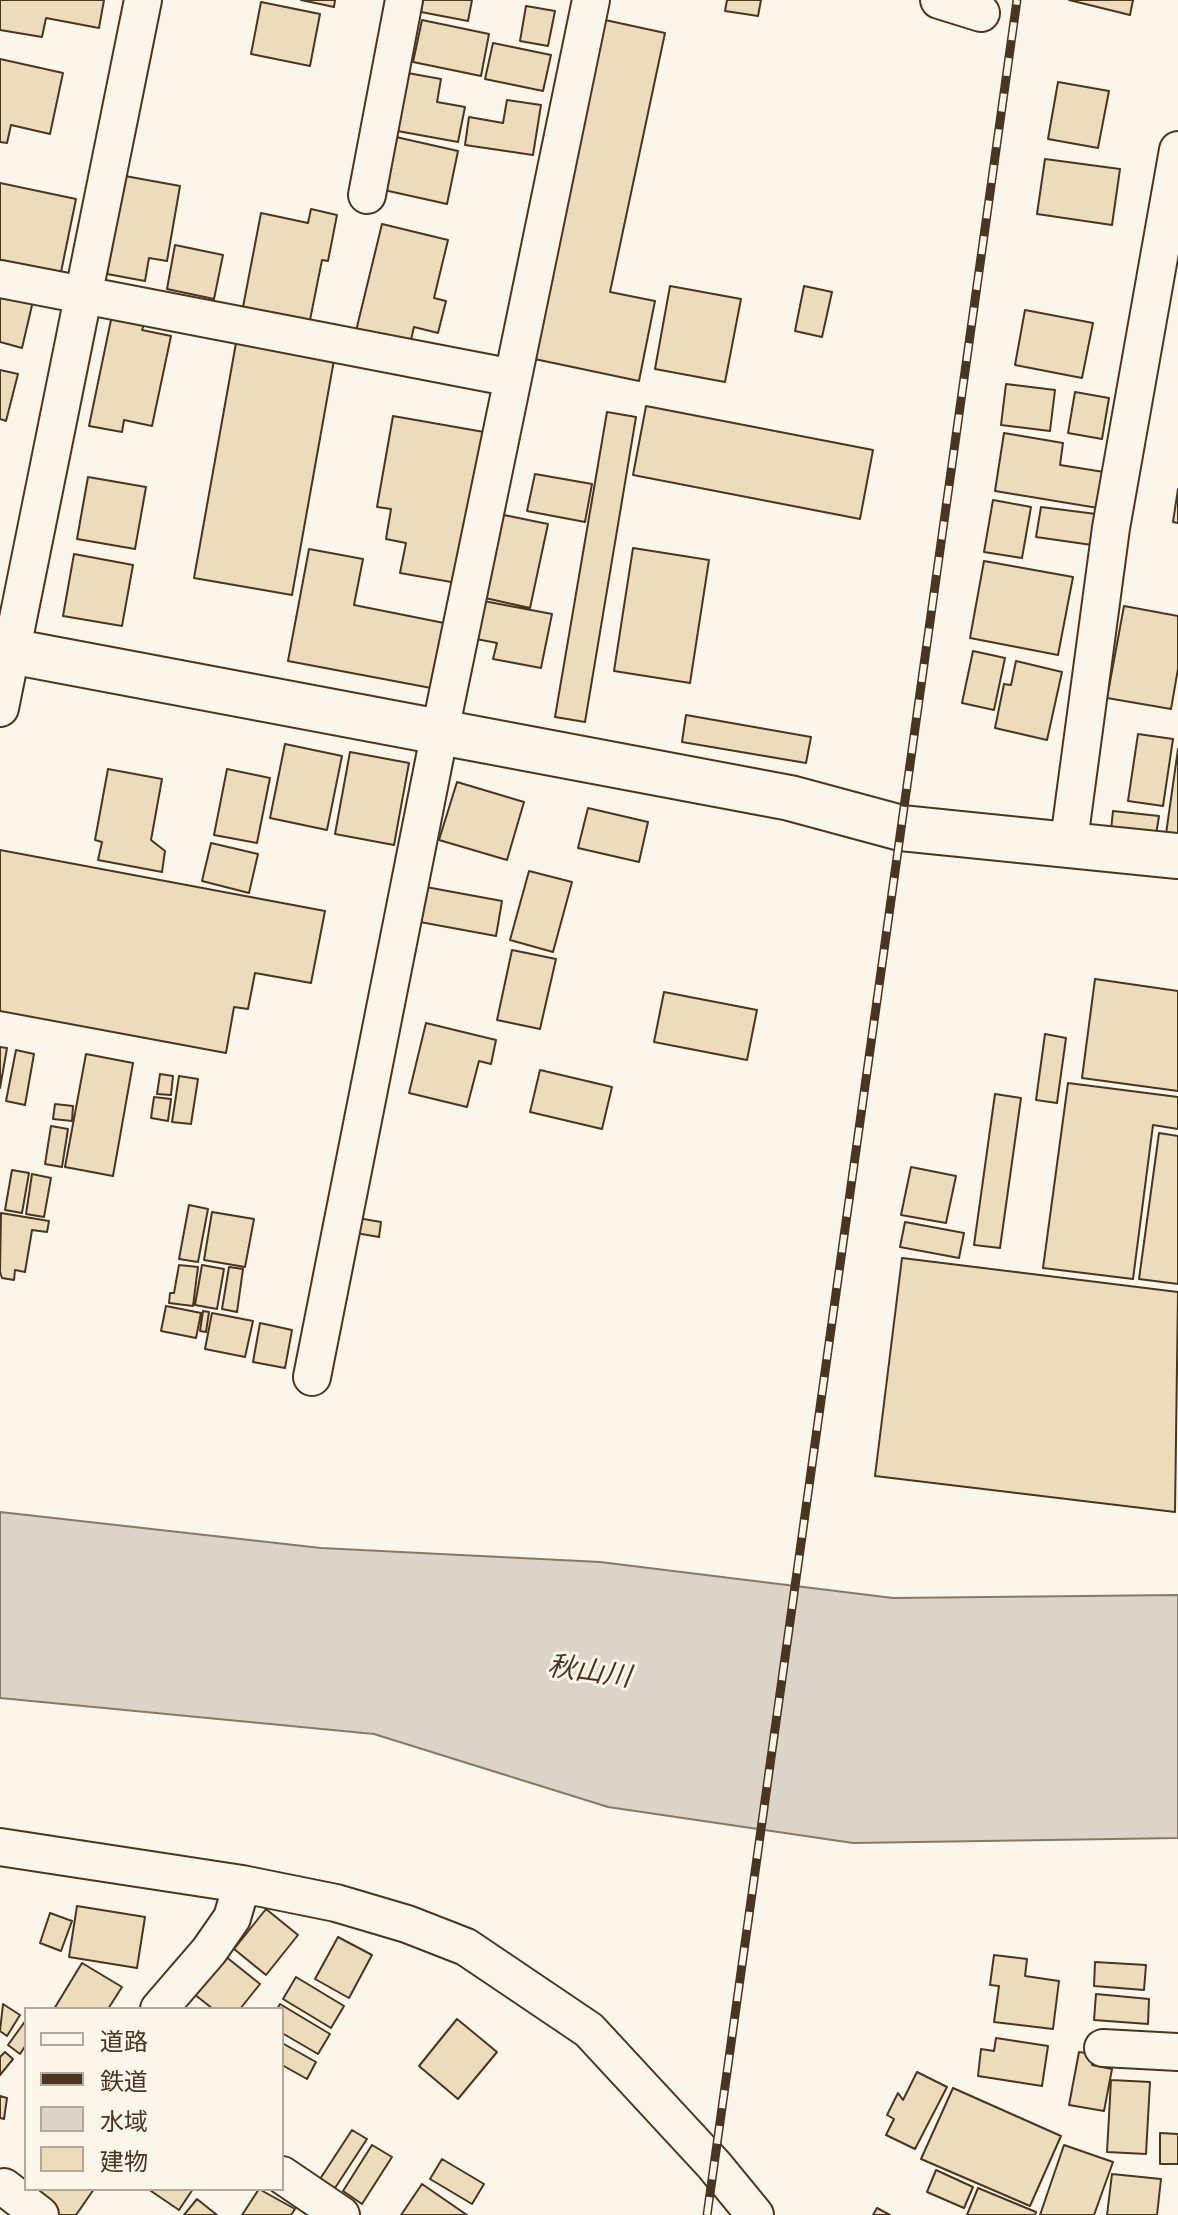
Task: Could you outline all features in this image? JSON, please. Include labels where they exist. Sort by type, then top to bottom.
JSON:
[{"type":"street","points":[[0,708],[6,650],[85,297],[143,0]]},
{"type":"street","points":[[367,195],[404,0]]},
{"type":"street","points":[[312,1377],[440,731],[591,0]]},
{"type":"street","points":[[939,0],[981,13]]},
{"type":"street","points":[[1068,848],[1111,528],[1178,150]]},
{"type":"street","points":[[0,279],[513,378]]},
{"type":"street","points":[[6,650],[790,798],[901,828],[1068,848],[1178,856]]},
{"type":"street","points":[[0,1847],[242,1884],[336,1903],[407,1924],[466,1947],[589,2030],[714,2165],[755,2215]]},
{"type":"street","points":[[161,2007],[209,1951],[232,1918],[242,1884]]},
{"type":"street","points":[[1103,2048],[1178,2052]]},
{"type":"street","points":[[284,2176],[341,2215]]},
{"type":"street","points":[[10,2180],[40,2215]]},
{"type":"water","name":"秋山川","points":[[0,1512],[321,1548],[600,1562],[893,1598],[1178,1595],[1178,1838],[853,1843],[608,1807],[374,1734],[0,1698]]},
{"type":"building","points":[[0,0],[104,0],[99,28],[46,18],[42,37],[0,30]]},
{"type":"building","points":[[301,0],[335,0],[334,7]]},
{"type":"building","points":[[423,0],[472,0],[468,21],[421,12]]},
{"type":"building","points":[[727,0],[761,0],[758,16],[725,11]]},
{"type":"building","points":[[1069,0],[1133,0],[1130,15]]},
{"type":"building","points":[[261,2],[320,14],[310,66],[251,54]]},
{"type":"building","points":[[526,6],[555,11],[548,46],[520,41]]},
{"type":"building","points":[[596,18],[665,33],[610,292],[655,301],[639,381],[525,357]]},
{"type":"building","points":[[422,20],[489,34],[481,76],[413,62]]},
{"type":"building","points":[[493,43],[551,55],[543,91],[485,79]]},
{"type":"building","points":[[0,59],[63,73],[50,134],[11,125],[7,143],[0,142]]},
{"type":"building","points":[[402,72],[441,79],[437,102],[465,107],[458,142],[392,130]]},
{"type":"building","points":[[1058,82],[1109,91],[1098,148],[1048,139]]},
{"type":"building","points":[[507,100],[541,105],[533,155],[465,145],[469,117],[503,123]]},
{"type":"building","points":[[396,137],[458,151],[447,204],[384,190]]},
{"type":"building","points":[[1045,159],[1120,169],[1112,225],[1037,214]]},
{"type":"building","points":[[125,176],[180,186],[167,261],[149,258],[145,281],[107,274]]},
{"type":"building","points":[[0,183],[76,199],[61,272],[0,260]]},
{"type":"building","points":[[311,209],[337,215],[328,261],[322,260],[310,320],[243,307],[261,213],[308,223]]},
{"type":"building","points":[[382,224],[448,240],[434,298],[446,301],[438,333],[414,327],[410,344],[356,331]]},
{"type":"building","points":[[175,245],[223,255],[214,299],[167,289]]},
{"type":"building","points":[[670,286],[741,299],[725,382],[655,369]]},
{"type":"building","points":[[804,286],[832,292],[822,337],[795,331]]},
{"type":"building","points":[[0,293],[33,301],[22,348],[0,342]]},
{"type":"building","points":[[1025,310],[1093,323],[1082,378],[1015,365]]},
{"type":"building","points":[[112,315],[145,322],[142,330],[171,336],[152,426],[124,420],[122,432],[89,426]]},
{"type":"building","points":[[236,343],[334,360],[292,595],[194,578]]},
{"type":"building","points":[[0,370],[18,374],[6,421],[0,419]]},
{"type":"building","points":[[1006,384],[1055,390],[1050,431],[1001,425]]},
{"type":"building","points":[[1075,392],[1109,398],[1102,439],[1068,433]]},
{"type":"building","points":[[646,406],[873,450],[860,519],[633,475]]},
{"type":"building","points":[[607,412],[636,417],[585,722],[555,717]]},
{"type":"building","points":[[393,416],[484,432],[457,583],[400,573],[406,543],[386,539],[391,509],[377,507]]},
{"type":"building","points":[[1004,433],[1063,443],[1060,465],[1104,472],[1098,508],[995,491]]},
{"type":"building","points":[[535,474],[592,484],[585,522],[527,511]]},
{"type":"building","points":[[88,477],[146,487],[135,549],[77,539]]},
{"type":"building","points":[[1178,489],[1178,523],[1173,522]]},
{"type":"building","points":[[993,500],[1031,507],[1022,558],[984,552]]},
{"type":"building","points":[[1041,507],[1096,514],[1092,545],[1036,537]]},
{"type":"building","points":[[494,513],[548,524],[530,608],[476,596]]},
{"type":"building","points":[[633,548],[709,560],[690,683],[614,671]]},
{"type":"building","points":[[309,549],[363,559],[354,605],[444,623],[431,688],[288,661]]},
{"type":"building","points":[[74,554],[133,565],[122,626],[63,616]]},
{"type":"building","points":[[984,561],[1073,577],[1058,655],[970,638]]},
{"type":"building","points":[[473,599],[552,614],[541,668],[493,659],[497,643],[466,637]]},
{"type":"building","points":[[1124,606],[1178,616],[1178,669],[1171,709],[1107,698]]},
{"type":"building","points":[[973,651],[1005,658],[994,710],[962,703]]},
{"type":"building","points":[[1016,661],[1062,672],[1047,740],[995,728],[1004,684],[1011,685]]},
{"type":"building","points":[[686,715],[811,737],[806,763],[682,742]]},
{"type":"building","points":[[1138,734],[1173,739],[1163,806],[1128,801]]},
{"type":"building","points":[[285,744],[342,756],[327,830],[270,818]]},
{"type":"building","points":[[1178,749],[1178,836],[1166,834]]},
{"type":"building","points":[[350,752],[409,763],[394,845],[335,834]]},
{"type":"building","points":[[108,769],[162,779],[151,840],[165,851],[162,872],[98,860],[102,842],[95,840]]},
{"type":"building","points":[[227,769],[270,778],[257,843],[214,835]]},
{"type":"building","points":[[457,782],[524,802],[507,860],[439,840]]},
{"type":"building","points":[[588,808],[648,822],[639,862],[578,848]]},
{"type":"building","points":[[1113,811],[1159,816],[1156,835],[1111,830]]},
{"type":"building","points":[[211,843],[258,854],[249,893],[202,881]]},
{"type":"building","points":[[0,850],[325,911],[311,983],[255,973],[248,1009],[234,1007],[226,1053],[0,1011]]},
{"type":"building","points":[[529,871],[572,882],[553,952],[510,940]]},
{"type":"building","points":[[426,887],[502,901],[496,936],[420,922]]},
{"type":"building","points":[[512,950],[556,959],[540,1029],[497,1020]]},
{"type":"building","points":[[1095,979],[1178,991],[1178,1091],[1082,1078]]},
{"type":"building","points":[[664,992],[757,1010],[747,1060],[654,1042]]},
{"type":"building","points":[[426,1023],[496,1040],[491,1064],[479,1061],[467,1107],[409,1093]]},
{"type":"building","points":[[1045,1034],[1066,1038],[1057,1103],[1036,1100]]},
{"type":"building","points":[[0,1047],[7,1048],[0,1088]]},
{"type":"building","points":[[16,1050],[34,1054],[25,1105],[6,1101]]},
{"type":"building","points":[[86,1054],[133,1063],[113,1176],[65,1167]]},
{"type":"building","points":[[540,1070],[612,1087],[602,1129],[530,1112]]},
{"type":"building","points":[[160,1074],[173,1076],[171,1095],[157,1094]]},
{"type":"building","points":[[179,1076],[198,1079],[191,1124],[172,1122]]},
{"type":"building","points":[[1068,1083],[1178,1097],[1178,1129],[1153,1125],[1133,1279],[1043,1268]]},
{"type":"building","points":[[995,1094],[1021,1098],[1000,1248],[974,1245]]},
{"type":"building","points":[[154,1097],[171,1099],[168,1121],[151,1118]]},
{"type":"building","points":[[55,1104],[73,1106],[72,1121],[53,1119]]},
{"type":"building","points":[[51,1126],[68,1129],[62,1167],[45,1164]]},
{"type":"building","points":[[1159,1133],[1178,1136],[1178,1284],[1139,1279]]},
{"type":"building","points":[[911,1167],[956,1176],[946,1223],[901,1215]]},
{"type":"building","points":[[12,1170],[29,1173],[22,1213],[5,1210]]},
{"type":"building","points":[[32,1174],[51,1178],[44,1217],[26,1214]]},
{"type":"building","points":[[189,1205],[208,1209],[198,1262],[179,1259]]},
{"type":"building","points":[[212,1212],[254,1219],[245,1267],[204,1260]]},
{"type":"building","points":[[1,1213],[49,1221],[47,1232],[32,1230],[25,1272],[15,1270],[14,1280],[2,1278],[0,1272]]},
{"type":"building","points":[[352,1217],[381,1222],[379,1237],[350,1232]]},
{"type":"building","points":[[905,1222],[964,1233],[959,1258],[900,1247]]},
{"type":"building","points":[[902,1258],[1178,1292],[1175,1512],[875,1476]]},
{"type":"building","points":[[179,1265],[198,1267],[193,1306],[169,1303]]},
{"type":"building","points":[[202,1265],[224,1269],[217,1309],[195,1305]]},
{"type":"building","points":[[229,1267],[243,1269],[237,1312],[222,1309]]},
{"type":"building","points":[[166,1306],[201,1313],[196,1338],[161,1331]]},
{"type":"building","points":[[203,1311],[209,1312],[206,1332],[200,1331]]},
{"type":"building","points":[[212,1313],[253,1321],[245,1357],[205,1349]]},
{"type":"building","points":[[260,1323],[292,1330],[285,1368],[253,1362]]},
{"type":"building","points":[[77,1906],[145,1917],[137,1968],[69,1957]]},
{"type":"building","points":[[266,1909],[298,1935],[266,1975],[234,1949]]},
{"type":"building","points":[[50,1913],[72,1921],[61,1951],[40,1943]]},
{"type":"building","points":[[338,1937],[372,1955],[349,1998],[315,1979]]},
{"type":"building","points":[[994,1955],[1027,1959],[1025,1976],[1059,1981],[1053,2029],[994,2022],[999,1986],[990,1985]]},
{"type":"building","points":[[225,1956],[260,1984],[242,2007],[210,2007],[194,1994]]},
{"type":"building","points":[[1095,1962],[1146,1965],[1144,1990],[1094,1986]]},
{"type":"building","points":[[82,1963],[122,1987],[109,2007],[55,2007]]},
{"type":"building","points":[[296,1977],[344,2006],[331,2028],[283,1999]]},
{"type":"building","points":[[1096,1994],[1149,1999],[1148,2024],[1094,2020]]},
{"type":"building","points":[[3,2004],[20,2015],[7,2036],[0,2031]]},
{"type":"building","points":[[280,2004],[330,2034],[318,2054],[284,2034],[284,2007],[278,2007]]},
{"type":"building","points":[[457,2019],[497,2052],[458,2099],[419,2066]]},
{"type":"building","points":[[24,2023],[24,2048],[20,2054],[8,2045]]},
{"type":"building","points":[[996,2038],[1048,2046],[1042,2086],[978,2076],[981,2049],[994,2051]]},
{"type":"building","points":[[284,2044],[316,2062],[307,2079],[284,2066]]},
{"type":"building","points":[[5,2052],[13,2059],[0,2075],[0,2057]]},
{"type":"building","points":[[1079,2052],[1094,2054],[1092,2065],[1112,2069],[1104,2111],[1069,2105]]},
{"type":"building","points":[[917,2072],[947,2087],[915,2149],[886,2135],[894,2119],[887,2115],[898,2093],[903,2100]]},
{"type":"building","points":[[1111,2080],[1150,2082],[1146,2154],[1107,2152]]},
{"type":"building","points":[[953,2088],[1061,2136],[1030,2206],[921,2159]]},
{"type":"building","points":[[0,2096],[7,2098],[4,2119],[0,2118]]},
{"type":"building","points":[[352,2130],[367,2139],[335,2188],[320,2179]]},
{"type":"building","points":[[1160,2133],[1178,2134],[1178,2164],[1160,2164]]},
{"type":"building","points":[[372,2145],[392,2157],[362,2204],[343,2191]]},
{"type":"building","points":[[1064,2145],[1113,2162],[1094,2215],[1040,2215]]},
{"type":"building","points":[[442,2159],[484,2184],[472,2204],[430,2179]]},
{"type":"building","points":[[936,2170],[973,2187],[964,2208],[927,2192]]},
{"type":"building","points":[[1112,2174],[1161,2179],[1157,2215],[1107,2215]]},
{"type":"building","points":[[422,2184],[467,2215],[401,2215]]},
{"type":"building","points":[[978,2188],[1036,2212],[1035,2215],[967,2215]]},
{"type":"building","points":[[34,2191],[93,2191],[76,2215],[59,2215],[31,2195]]},
{"type":"building","points":[[151,2191],[192,2191],[179,2210]]},
{"type":"building","points":[[258,2191],[295,2209],[291,2215],[242,2215]]},
{"type":"building","points":[[197,2199],[217,2215],[184,2215]]},
{"type":"building","points":[[877,2208],[890,2215],[873,2215]]},
{"type":"railway","points":[[707,2215],[1017,0]]}]
